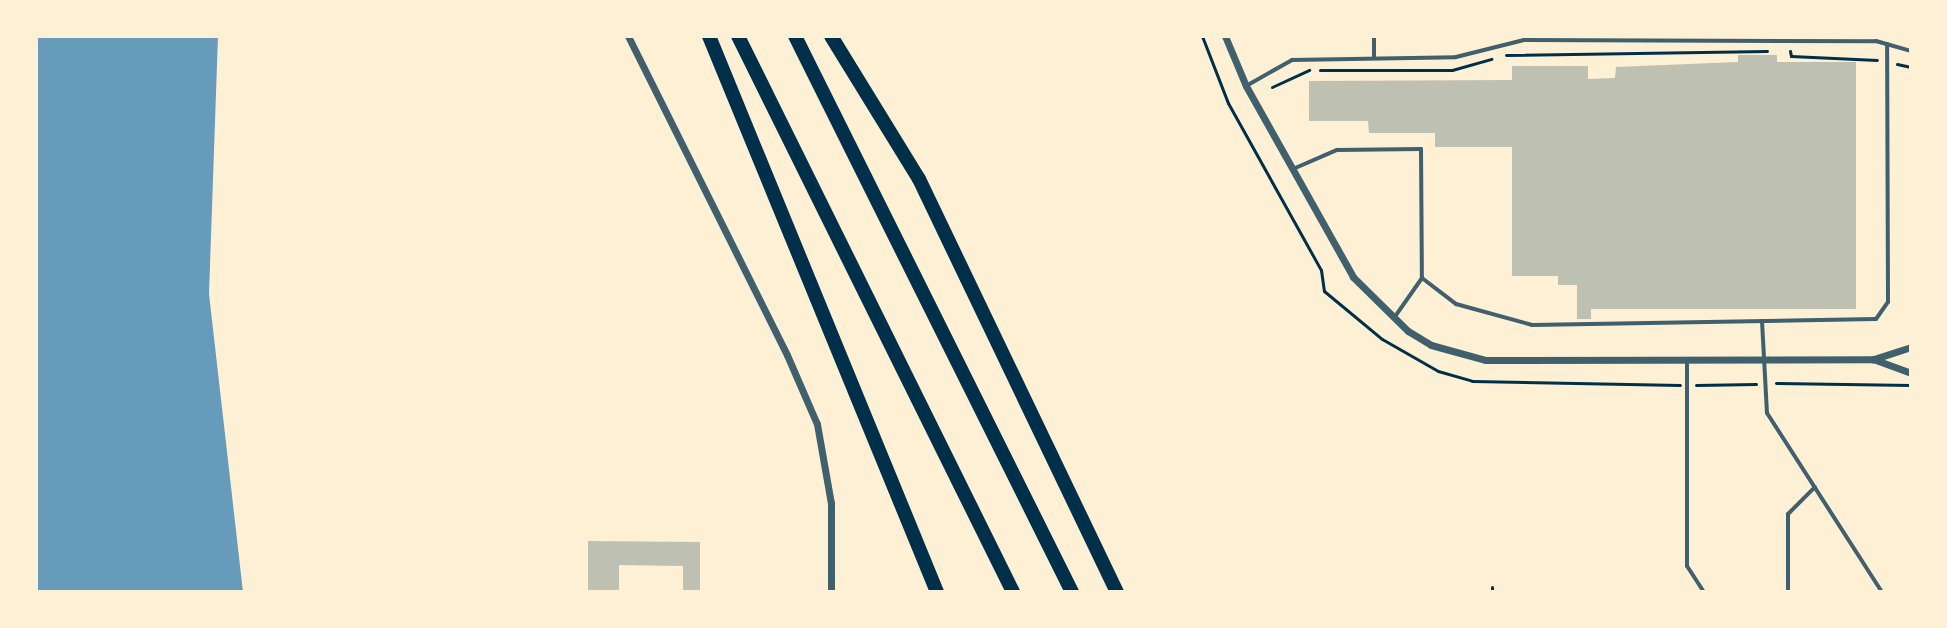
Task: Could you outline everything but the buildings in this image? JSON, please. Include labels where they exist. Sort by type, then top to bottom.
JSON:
[{"type":"highway","points":[[709,36],[937,592]]},
{"type":"highway","points":[[738,36],[1013,592]]},
{"type":"highway","points":[[795,36],[1072,592]]},
{"type":"highway","points":[[831,36],[919,179],[1117,592]]},
{"type":"street","points":[[628,36],[787,355],[817,424],[830,493],[831,592]]},
{"type":"street","points":[[1225,36],[1246,86],[1353,277],[1394,318],[1431,345],[1486,360],[1873,359],[1911,347]]},
{"type":"street","points":[[1873,359],[1911,373]]},
{"type":"lane","points":[[1374,36],[1374,58]]},
{"type":"lane","points":[[1246,86],[1292,60],[1456,57],[1499,44],[1542,38],[1876,39],[1911,51]]},
{"type":"lane","points":[[1422,278],[1456,304],[1532,325],[1876,319],[1885,311],[1887,44]]},
{"type":"lane","points":[[1292,170],[1337,150],[1421,149],[1422,278],[1394,318]]},
{"type":"lane","points":[[1762,321],[1767,413],[1882,592]]},
{"type":"lane","points":[[1687,359],[1686,554],[1692,579],[1704,592]]},
{"type":"lane","points":[[1788,592],[1788,514],[1815,487]]},
{"type":"path","points":[[1202,36],[1228,103],[1321,270],[1324,291],[1382,339],[1428,366],[1472,381],[1680,385]]},
{"type":"path","points":[[1272,87],[1309,70],[1452,70],[1529,52],[1760,54],[1877,60]]},
{"type":"path","points":[[1897,64],[1911,67]]},
{"type":"path","points":[[1775,383],[1911,385]]},
{"type":"path","points":[[1697,385],[1753,384]]},
{"type":"water","points":[[36,36],[218,36],[209,294],[243,592],[36,592]]}]
